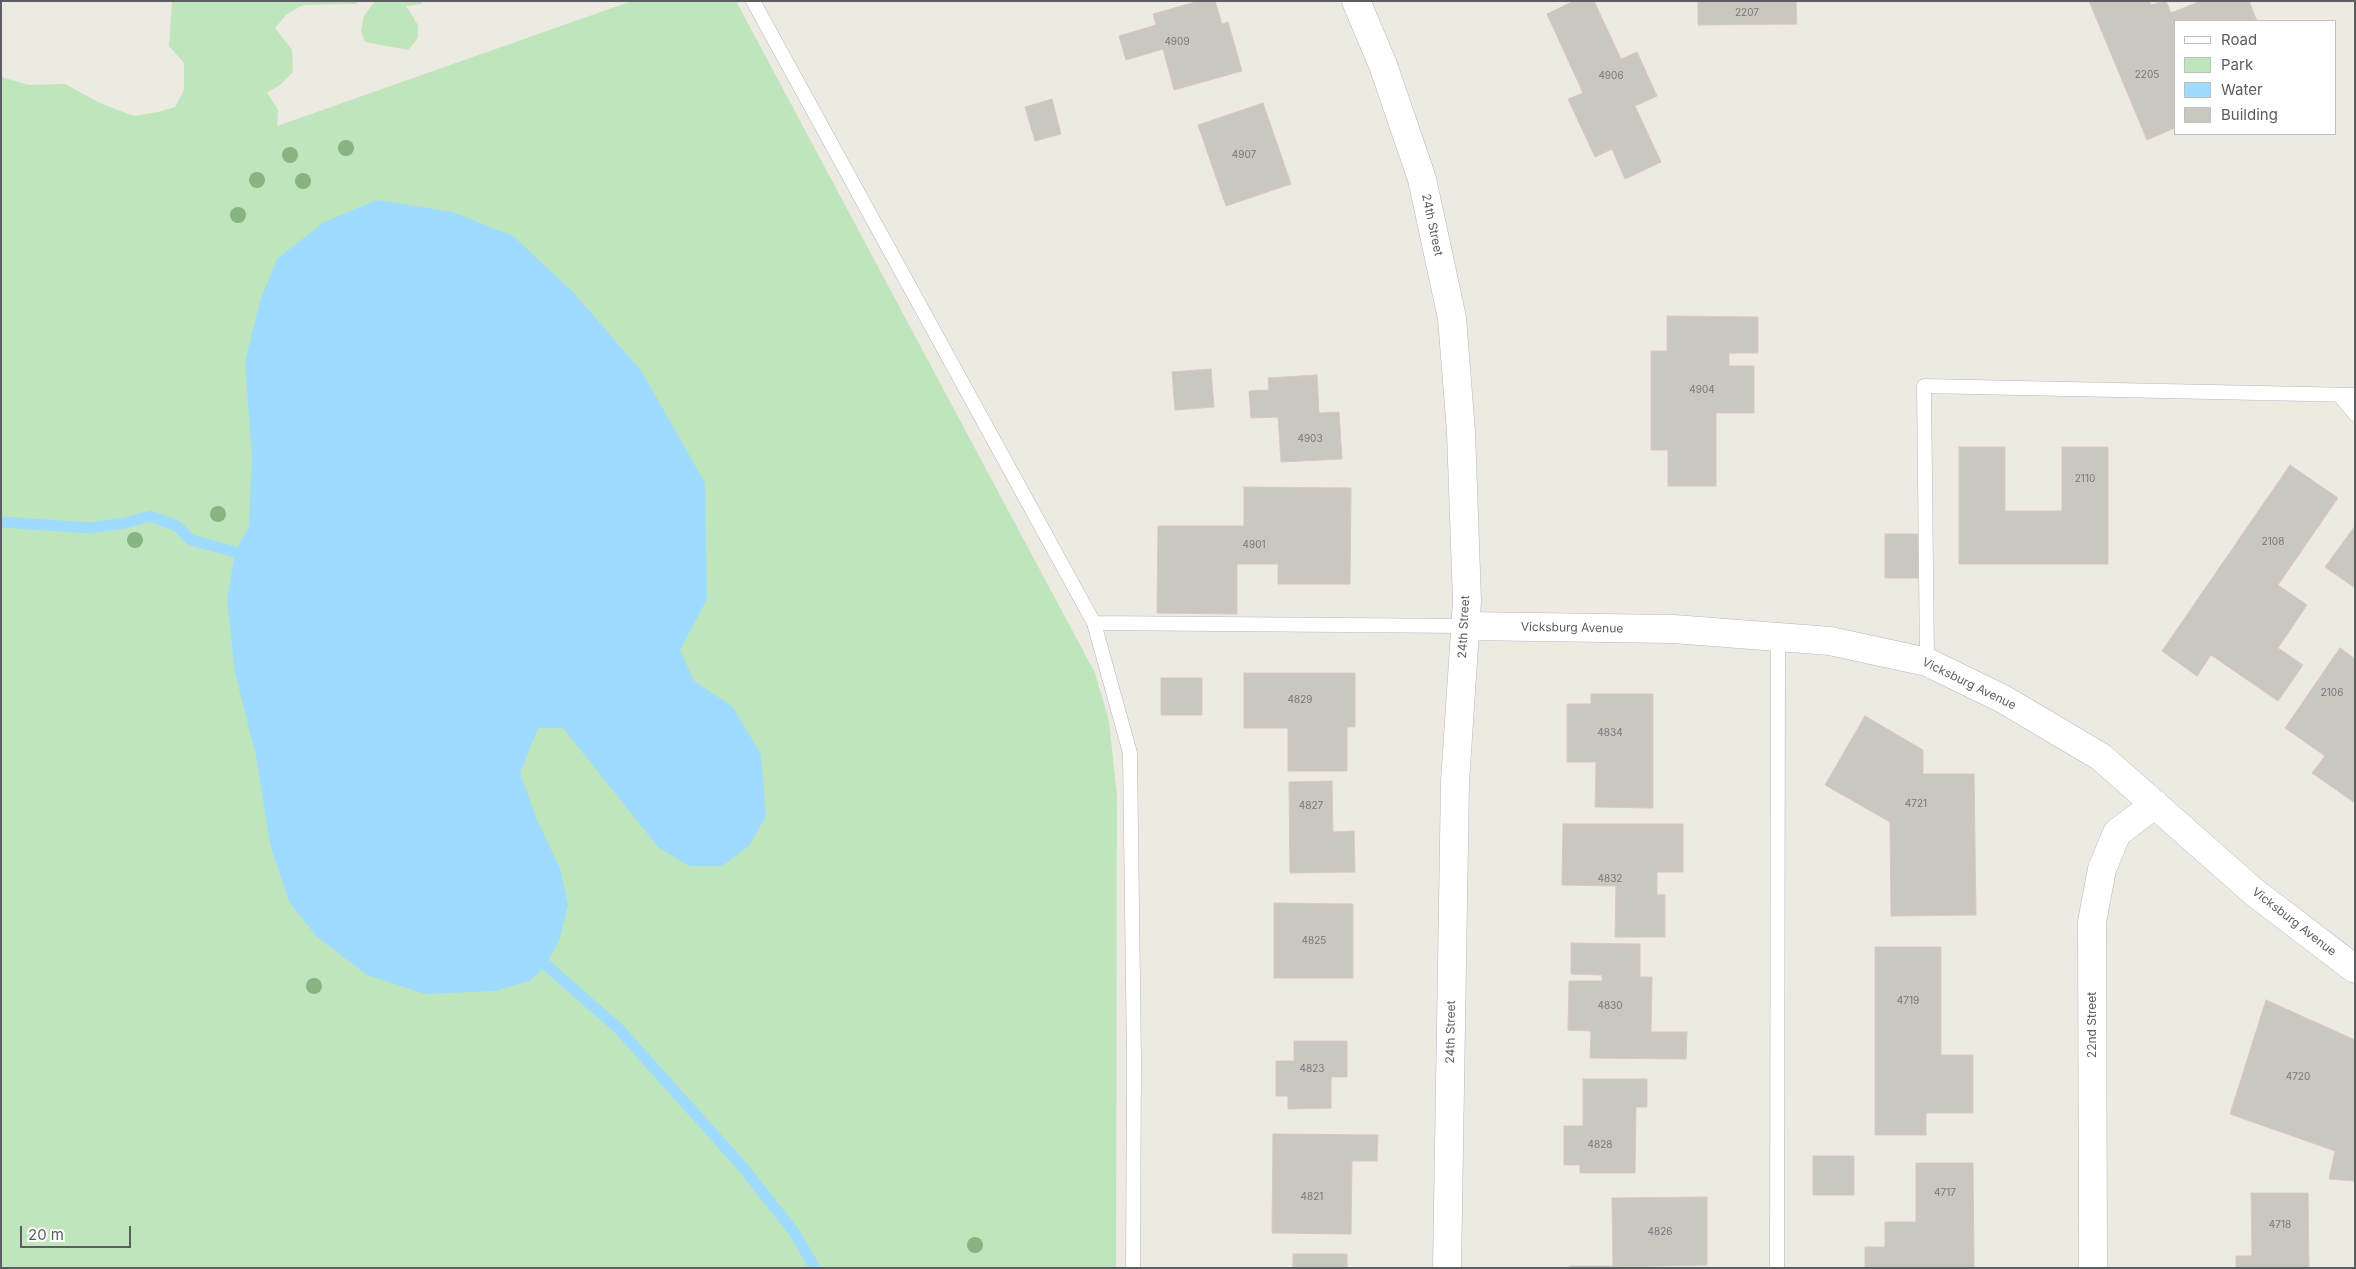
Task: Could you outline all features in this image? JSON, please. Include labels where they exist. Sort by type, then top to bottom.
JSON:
[{"type":"street","name":"24th Street","points":[[1356,1],[1383,65],[1422,179],[1452,318],[1461,432],[1467,601],[1455,782],[1447,1268]]},
{"type":"street","name":"Vicksburg Avenue","points":[[1465,626],[1674,629],[1830,641],[1927,662],[2003,699],[2101,758],[2254,892],[2355,969]]},
{"type":"street","name":"22nd Street","points":[[2093,1268],[2092,922],[2102,869],[2117,833],[2155,804]]},
{"type":"lane","points":[[753,1],[1094,624],[1130,753],[1134,1062],[1133,1268]]},
{"type":"lane","points":[[1927,662],[1924,386],[2355,395]]},
{"type":"lane","points":[[2339,395],[2355,414]]},
{"type":"lane","points":[[1094,624],[1465,626]]},
{"type":"lane","points":[[1777,1268],[1778,637]]},
{"type":"green space","points":[[172,1],[358,1],[356,4],[303,5],[287,14],[275,28],[292,50],[293,72],[281,84],[267,93],[278,110],[277,126],[632,1],[736,1],[1095,673],[1109,721],[1117,796],[1116,1268],[1,1268],[1,77],[29,85],[65,84],[102,104],[134,116],[175,107],[184,90],[184,63],[169,46]]},
{"type":"green space","points":[[375,1],[423,1],[421,4],[406,6],[418,25],[418,38],[408,50],[365,42],[361,31],[364,16]]},
{"type":"water","points":[[377,200],[453,212],[513,236],[574,293],[642,372],[705,483],[707,599],[680,650],[694,681],[732,706],[761,754],[766,816],[749,846],[722,866],[689,866],[658,847],[563,728],[538,728],[520,773],[537,820],[560,868],[568,905],[559,941],[546,965],[530,981],[495,991],[425,994],[367,975],[317,937],[289,902],[270,844],[256,756],[235,673],[227,600],[235,552],[249,526],[252,458],[245,362],[260,301],[277,259],[324,222]]},
{"type":"building","points":[[1199,1],[1215,1],[1222,24],[1228,22],[1242,71],[1174,90],[1163,49],[1126,60],[1119,36],[1156,25],[1153,14]]},
{"type":"building","points":[[1574,1],[1594,1],[1621,59],[1637,52],[1657,96],[1635,106],[1661,162],[1625,179],[1612,149],[1595,157],[1568,99],[1583,93],[1547,14]]},
{"type":"building","points":[[1698,1],[1796,1],[1797,24],[1698,25]]},
{"type":"building","points":[[2089,1],[2150,1],[2151,5],[2166,1],[2171,13],[2201,1],[2249,1],[2257,20],[2174,20],[2174,128],[2147,140]]},
{"type":"building","points":[[1052,99],[1061,134],[1035,141],[1025,107]]},
{"type":"building","points":[[1263,103],[1291,184],[1226,206],[1198,125]]},
{"type":"building","points":[[1667,316],[1758,317],[1758,353],[1729,353],[1729,366],[1754,366],[1754,413],[1716,413],[1716,486],[1668,486],[1668,450],[1651,450],[1651,351],[1667,351]]},
{"type":"building","points":[[1211,369],[1214,407],[1175,410],[1172,372]]},
{"type":"building","points":[[1317,375],[1319,413],[1339,412],[1342,459],[1281,462],[1278,417],[1251,418],[1249,391],[1269,390],[1268,378]]},
{"type":"building","points":[[1959,447],[2005,447],[2005,511],[2062,511],[2062,447],[2108,447],[2108,564],[1959,564]]},
{"type":"building","points":[[2290,465],[2338,498],[2278,585],[2307,605],[2278,648],[2303,665],[2278,701],[2211,655],[2197,676],[2162,651]]},
{"type":"building","points":[[1244,487],[1351,488],[1350,584],[1278,584],[1278,564],[1237,564],[1237,614],[1157,613],[1158,526],[1244,526]]},
{"type":"building","points":[[2355,526],[2355,588],[2325,567]]},
{"type":"building","points":[[1885,534],[1918,534],[1918,578],[1885,578]]},
{"type":"building","points":[[2340,648],[2355,659],[2355,803],[2312,773],[2325,756],[2285,728]]},
{"type":"building","points":[[1244,673],[1355,673],[1355,727],[1347,727],[1347,771],[1288,771],[1288,728],[1244,728]]},
{"type":"building","points":[[1161,678],[1202,678],[1202,715],[1161,715]]},
{"type":"building","points":[[1591,694],[1653,694],[1653,808],[1595,807],[1596,762],[1567,762],[1567,704],[1591,704]]},
{"type":"building","points":[[1865,716],[1923,750],[1923,774],[1974,774],[1976,915],[1891,916],[1890,822],[1825,785]]},
{"type":"building","points":[[1332,781],[1333,832],[1354,831],[1355,872],[1290,873],[1289,782]]},
{"type":"building","points":[[1563,824],[1683,824],[1683,872],[1657,872],[1657,895],[1665,895],[1665,937],[1615,937],[1616,886],[1562,885]]},
{"type":"building","points":[[1274,903],[1353,904],[1353,978],[1274,978]]},
{"type":"building","points":[[1571,943],[1640,944],[1640,977],[1652,977],[1651,1032],[1687,1032],[1686,1059],[1590,1058],[1591,1031],[1568,1030],[1569,981],[1602,981],[1602,975],[1571,974]]},
{"type":"building","points":[[1875,947],[1941,947],[1941,1055],[1973,1055],[1973,1113],[1926,1113],[1926,1135],[1875,1135]]},
{"type":"building","points":[[2266,1000],[2355,1040],[2355,1181],[2329,1179],[2335,1151],[2230,1114]]},
{"type":"building","points":[[1294,1041],[1347,1041],[1347,1077],[1331,1077],[1331,1108],[1288,1109],[1288,1096],[1276,1096],[1276,1061],[1294,1061]]},
{"type":"building","points":[[1583,1079],[1647,1079],[1647,1107],[1636,1107],[1635,1173],[1580,1173],[1580,1165],[1564,1165],[1564,1126],[1583,1126]]},
{"type":"building","points":[[1273,1134],[1378,1135],[1377,1161],[1352,1161],[1351,1234],[1272,1233]]},
{"type":"building","points":[[1813,1156],[1854,1156],[1854,1195],[1813,1195]]},
{"type":"building","points":[[1916,1163],[1973,1163],[1974,1268],[1865,1268],[1865,1247],[1885,1247],[1885,1222],[1916,1222]]},
{"type":"building","points":[[2251,1193],[2308,1193],[2309,1268],[2236,1268],[2236,1256],[2252,1256]]},
{"type":"building","points":[[1707,1197],[1707,1265],[1569,1268],[1569,1266],[1613,1266],[1612,1198]]},
{"type":"building","points":[[1293,1254],[1347,1254],[1347,1268],[1293,1268]]},
{"type":"waterway","points":[[1,522],[90,528],[125,523],[150,516],[177,526],[191,540],[235,552]]},
{"type":"waterway","points":[[546,965],[618,1028],[741,1165],[794,1232],[815,1268]]}]
